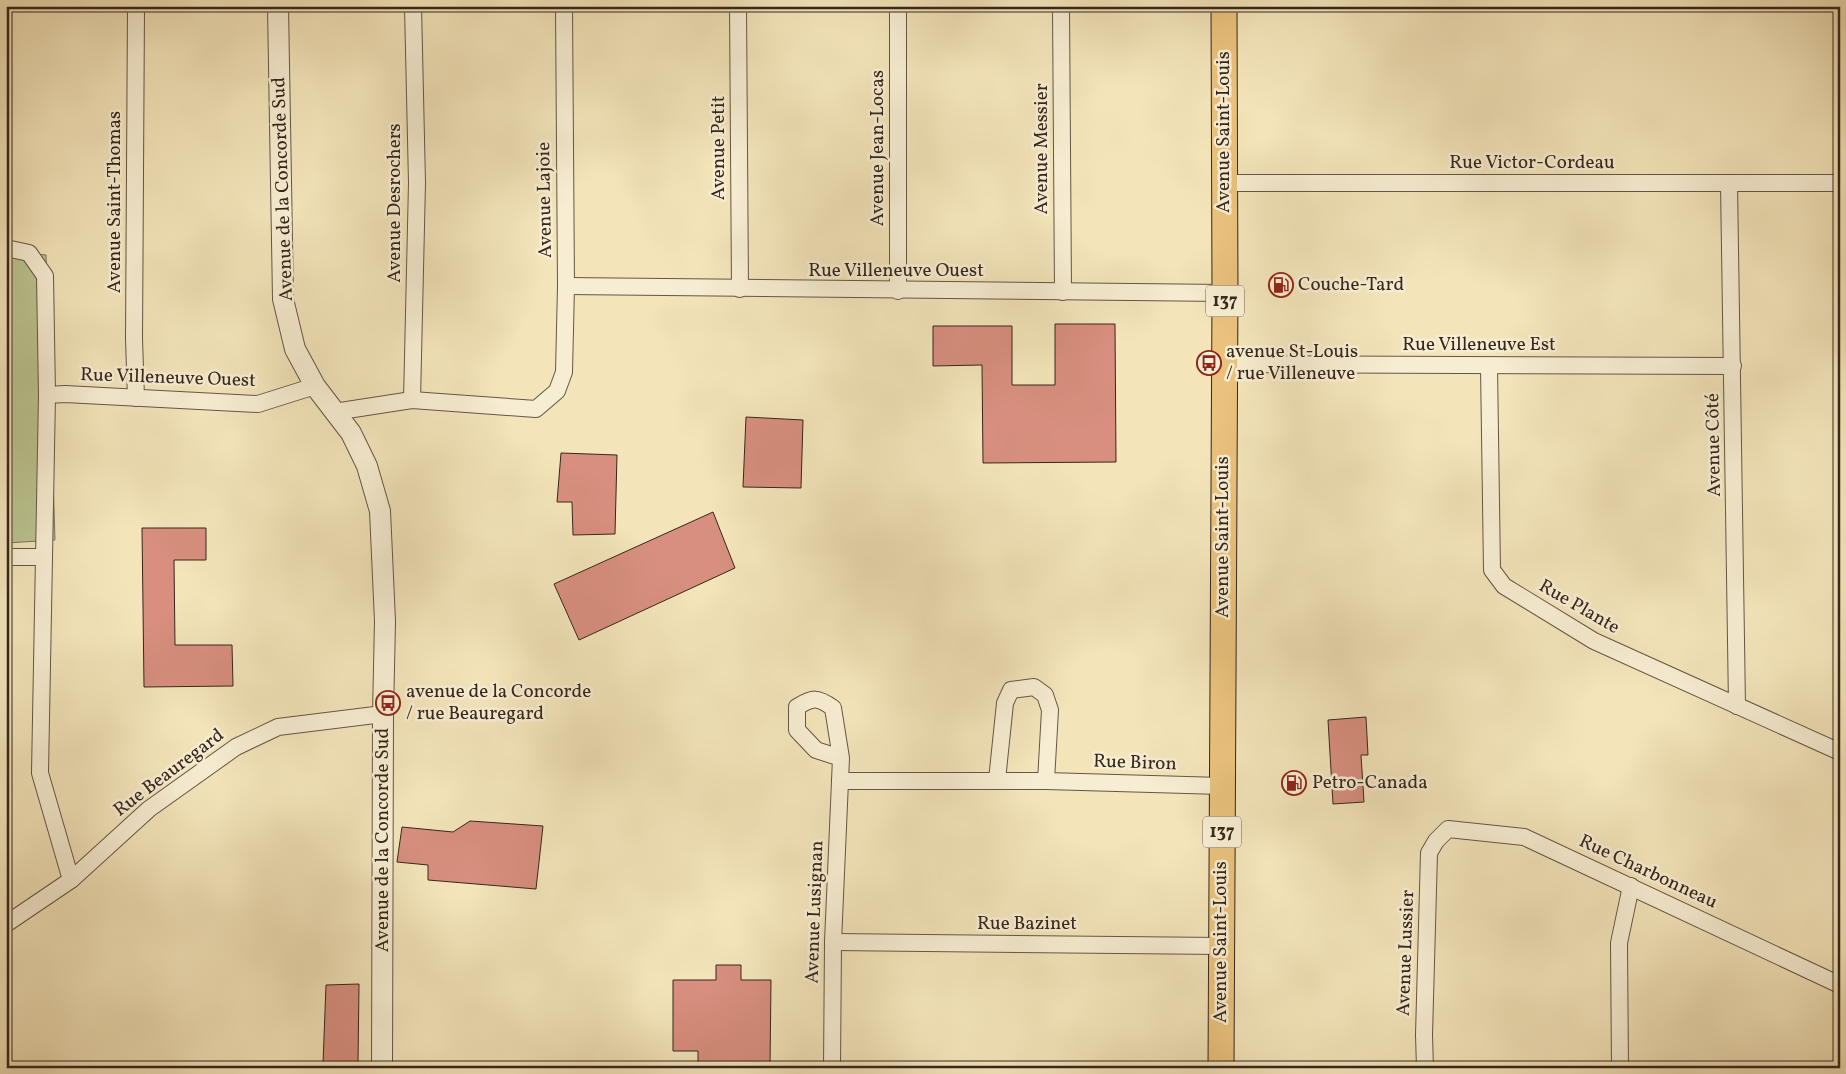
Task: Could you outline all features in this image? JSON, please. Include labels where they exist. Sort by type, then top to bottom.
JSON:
[{"type":"main road","name":"Avenue Saint-Louis","points":[[1221,1068],[1225,294],[1224,6]]},
{"type":"street","name":"Avenue Saint-Thomas","points":[[136,6],[134,339],[136,398]]},
{"type":"street","name":"Avenue de la Concorde Sud","points":[[278,6],[283,299],[295,349],[315,386],[351,433],[367,466],[380,511],[385,621],[382,1068]]},
{"type":"street","name":"Avenue Desrochers","points":[[412,6],[417,183],[412,400]]},
{"type":"street","name":"Avenue Lajoie","points":[[412,400],[536,409],[557,391],[564,372],[566,286],[564,6]]},
{"type":"street","name":"Avenue Petit","points":[[738,6],[740,289]]},
{"type":"street","name":"Avenue Jean-Locas","points":[[898,6],[898,291]]},
{"type":"street","name":"Avenue Messier","points":[[1061,6],[1063,292]]},
{"type":"street","name":"Avenue Côté","points":[[1729,183],[1737,706]]},
{"type":"street","name":"Rue Victor-Cordeau","points":[[1224,184],[1840,183]]},
{"type":"street","points":[[6,248],[29,253],[45,276],[47,395],[40,773],[71,880]]},
{"type":"street","name":"Rue Villeneuve Ouest","points":[[566,286],[1225,294]]},
{"type":"street","name":"Rue Villeneuve Est","points":[[1224,364],[1732,366]]},
{"type":"street","name":"Rue Plante","points":[[1489,366],[1492,570],[1504,586],[1594,641],[1840,752]]},
{"type":"street","name":"Rue Villeneuve Ouest","points":[[47,395],[65,394],[258,404],[315,386]]},
{"type":"street","points":[[334,412],[412,400]]},
{"type":"street","points":[[6,557],[44,557]]},
{"type":"street","points":[[997,780],[1005,703],[1011,690],[1034,687],[1045,695],[1050,710],[1046,781]]},
{"type":"street","name":"Rue Beauregard","points":[[6,924],[71,880],[149,809],[236,746],[278,728],[383,714]]},
{"type":"street","name":"Avenue Lusignan","points":[[832,1068],[833,942],[841,758]]},
{"type":"street","name":"Rue Biron","points":[[840,781],[997,780],[1222,786]]},
{"type":"street","name":"Rue Charbonneau","points":[[1436,841],[1448,829],[1524,836],[1840,985]]},
{"type":"street","name":"Avenue Lussier","points":[[1425,1068],[1424,1035],[1429,853],[1436,841]]},
{"type":"street","points":[[1620,1068],[1619,943],[1631,886]]},
{"type":"street","name":"Rue Bazinet","points":[[833,942],[1221,946]]},
{"type":"green space","points":[[6,251],[46,255],[55,540],[6,543]]},
{"type":"building","points":[[1055,324],[1115,324],[1116,462],[983,463],[982,365],[933,366],[933,326],[1012,326],[1012,385],[1055,385]]},
{"type":"building","points":[[746,417],[803,420],[801,488],[743,487]]},
{"type":"building","points":[[561,453],[617,455],[615,534],[573,535],[572,502],[557,502]]},
{"type":"building","points":[[713,512],[735,568],[579,640],[554,584]]},
{"type":"building","points":[[142,528],[206,528],[206,560],[174,560],[175,645],[232,645],[233,686],[144,687]]},
{"type":"building","points":[[1366,717],[1368,755],[1361,755],[1364,802],[1333,804],[1328,720]]},
{"type":"building","points":[[470,821],[543,826],[536,889],[428,880],[428,865],[397,862],[402,827],[453,832]]},
{"type":"building","points":[[716,965],[741,965],[741,980],[771,980],[770,1068],[698,1068],[698,1051],[673,1051],[673,980],[716,980]]},
{"type":"building","points":[[359,984],[358,1065],[323,1064],[326,985]]},
{"type":"place","name":"Couche-Tard","points":[[1281,285]]},
{"type":"place","name":"avenue St-Louis / rue Villeneuve","points":[[1209,363]]},
{"type":"place","name":"avenue de la Concorde / rue Beauregard","points":[[388,703]]},
{"type":"place","name":"Petro-Canada","points":[[1294,783]]}]
